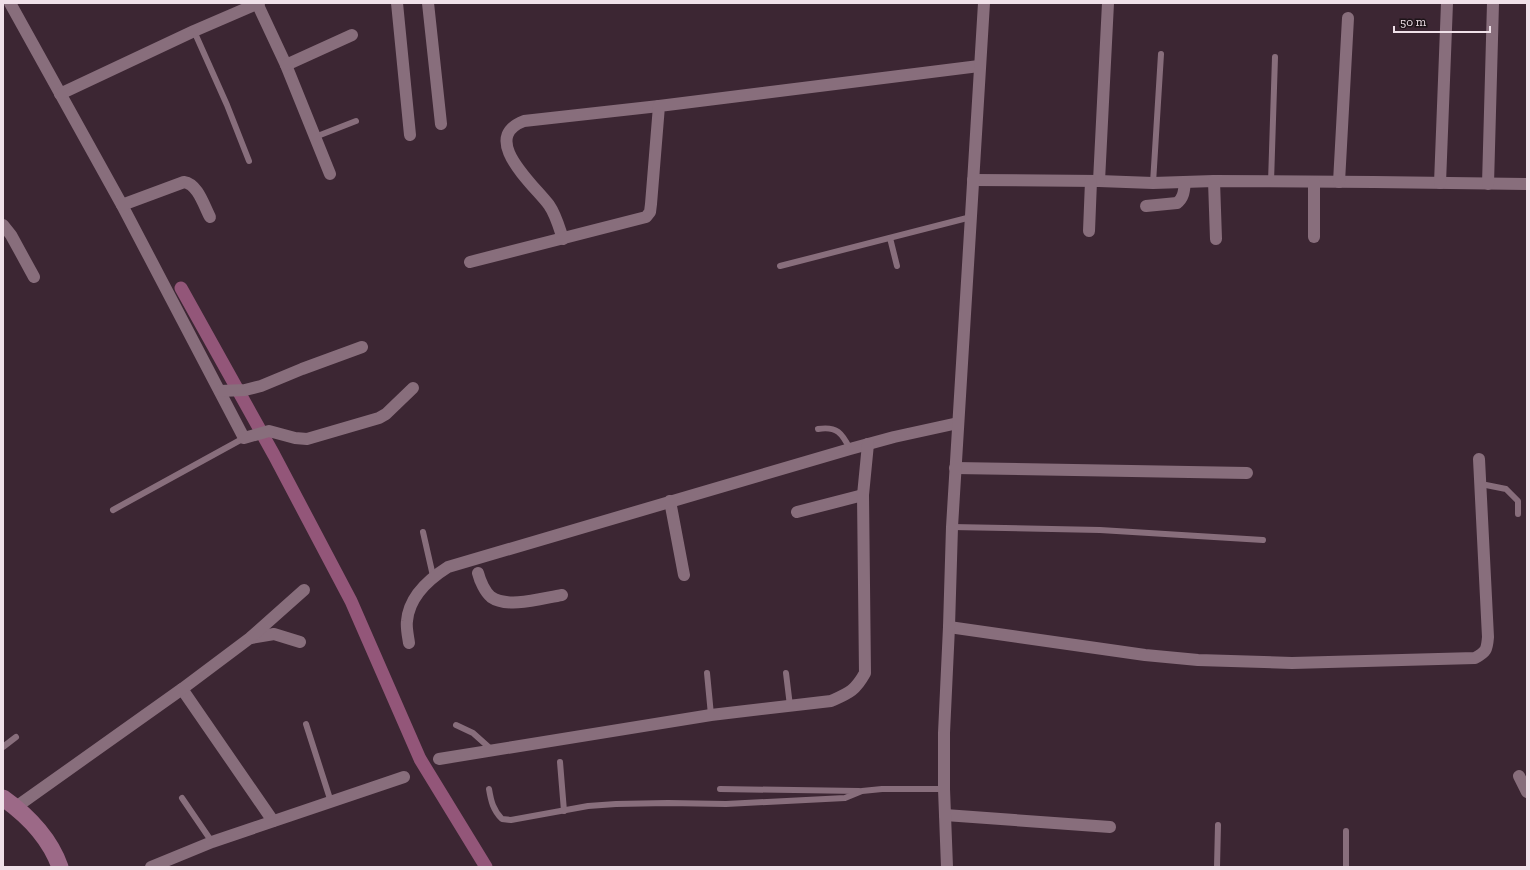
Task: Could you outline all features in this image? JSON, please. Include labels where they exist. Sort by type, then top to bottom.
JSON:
[{"type":"street","points":[[10,3],[248,437],[269,431],[295,438],[307,439],[379,418],[386,414],[413,388]]},
{"type":"street","points":[[60,94],[194,31],[258,3],[286,65],[330,174]]},
{"type":"street","points":[[397,3],[410,135]]},
{"type":"street","points":[[428,3],[441,124]]},
{"type":"street","points":[[947,867],[944,789],[944,733],[952,527],[984,3]]},
{"type":"street","points":[[1089,232],[1095,181],[1108,3]]},
{"type":"street","points":[[1440,183],[1447,3]]},
{"type":"street","points":[[1488,184],[1493,3]]},
{"type":"street","points":[[1340,182],[1348,18]]},
{"type":"street","points":[[286,65],[352,35]]},
{"type":"street","points":[[563,238],[556,217],[550,206],[514,161],[507,149],[506,140],[509,131],[515,124],[524,121],[659,106],[980,66]]},
{"type":"street","points":[[470,262],[646,217],[650,212],[651,204],[659,106]]},
{"type":"street","points":[[973,180],[1153,183],[1340,182],[1527,184]]},
{"type":"street","points":[[122,205],[184,182],[190,183],[195,187],[210,217]]},
{"type":"street","points":[[1146,206],[1177,203],[1181,200],[1183,195],[1185,182]]},
{"type":"street","points":[[1214,182],[1216,238]]},
{"type":"street","points":[[1314,182],[1314,236]]},
{"type":"street","points":[[3,225],[11,235],[34,277]]},
{"type":"street","points":[[223,391],[245,390],[261,386],[362,347]]},
{"type":"street","points":[[409,643],[407,621],[413,601],[433,576],[448,567],[476,565],[670,501],[868,444],[958,423]]},
{"type":"street","points":[[439,759],[711,715],[831,701],[847,694],[858,686],[865,673],[863,496],[868,444]]},
{"type":"street","points":[[949,627],[1145,655],[1198,660],[1292,663],[1475,658],[1483,654],[1487,648],[1488,638],[1479,459]]},
{"type":"street","points":[[955,468],[1247,473]]},
{"type":"street","points":[[797,512],[863,496]]},
{"type":"street","points":[[670,501],[684,575]]},
{"type":"street","points":[[476,565],[481,582],[490,596],[501,602],[520,602],[562,595]]},
{"type":"street","points":[[60,867],[49,844],[10,802],[182,689],[250,638],[304,590]]},
{"type":"street","points":[[250,638],[274,634],[300,642]]},
{"type":"street","points":[[182,689],[273,821]]},
{"type":"street","points":[[1519,776],[1527,792]]},
{"type":"street","points":[[151,867],[212,842],[404,777]]},
{"type":"street","points":[[945,815],[1110,827]]},
{"type":"lane","points":[[194,31],[227,105],[249,160]]},
{"type":"lane","points":[[1153,183],[1161,54]]},
{"type":"lane","points":[[1271,182],[1275,57]]},
{"type":"lane","points":[[315,137],[356,121]]},
{"type":"lane","points":[[780,266],[971,217]]},
{"type":"lane","points":[[890,238],[897,266]]},
{"type":"lane","points":[[818,429],[828,427],[838,431],[844,437],[850,449]]},
{"type":"lane","points":[[114,510],[248,437]]},
{"type":"lane","points":[[1481,484],[1506,489],[1518,501],[1518,514]]},
{"type":"lane","points":[[952,527],[1100,530],[1264,540]]},
{"type":"lane","points":[[423,532],[433,576]]},
{"type":"lane","points":[[708,672],[711,715]]},
{"type":"lane","points":[[786,673],[790,706]]},
{"type":"lane","points":[[306,724],[331,802]]},
{"type":"lane","points":[[456,725],[473,733],[492,750]]},
{"type":"lane","points":[[3,747],[16,737]]},
{"type":"lane","points":[[560,762],[564,812]]},
{"type":"lane","points":[[489,789],[495,812],[502,819],[511,820],[564,812],[588,806],[668,803],[726,804],[845,798],[862,791]]},
{"type":"lane","points":[[720,789],[862,791],[882,789],[944,789]]},
{"type":"lane","points":[[182,798],[212,842]]},
{"type":"lane","points":[[1217,867],[1218,826]]},
{"type":"lane","points":[[1346,831],[1346,867]]},
{"type":"waterway","points":[[181,288],[274,455],[351,601],[420,759],[486,867]]}]
